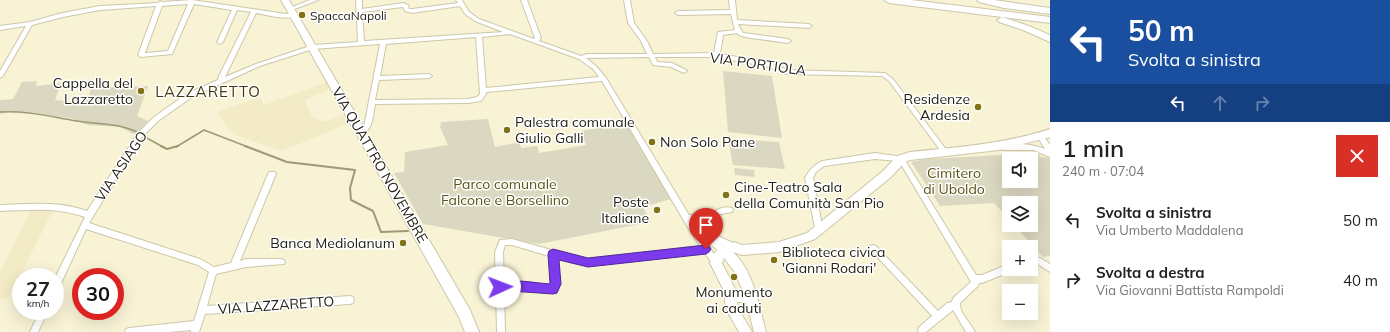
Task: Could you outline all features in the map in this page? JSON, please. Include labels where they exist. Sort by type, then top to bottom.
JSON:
[{"type":"highway","points":[[889,0],[929,2],[1050,13]]},
{"type":"highway","points":[[982,0],[1050,13]]},
{"type":"highway","points":[[929,2],[1050,20]]},
{"type":"highway","points":[[929,2],[1012,22],[1050,39]]},
{"type":"main road","name":"VIA QUATTRO NOVEMBRE","points":[[290,8],[465,314],[472,332]]},
{"type":"street","points":[[0,28],[30,24],[62,15],[100,8],[157,2],[192,2],[283,15],[290,8],[314,0]]},
{"type":"street","points":[[359,0],[361,44]]},
{"type":"street","points":[[524,0],[538,38],[536,42]]},
{"type":"street","points":[[627,0],[631,23],[652,55],[656,64],[672,65],[684,71]]},
{"type":"street","points":[[732,0],[735,22],[738,31],[741,34],[788,41]]},
{"type":"street","points":[[157,2],[141,55],[170,53],[192,2]]},
{"type":"street","points":[[360,11],[403,5],[406,6],[408,10],[412,11],[460,2],[472,18],[580,58],[595,68],[604,78],[688,220],[716,263],[730,292],[730,300],[734,313],[746,332]]},
{"type":"street","points":[[220,42],[235,8]]},
{"type":"street","points":[[221,80],[254,11]]},
{"type":"street","points":[[678,13],[733,12]]},
{"type":"street","points":[[735,22],[809,26]]},
{"type":"street","points":[[0,76],[30,24]]},
{"type":"street","points":[[371,102],[475,100],[482,97],[482,34],[496,28]]},
{"type":"street","points":[[717,56],[720,33],[738,31]]},
{"type":"street","name":"VIA ASIAGO","points":[[64,268],[89,215],[144,129],[178,103],[221,80],[258,65],[313,47],[508,32]]},
{"type":"street","points":[[361,133],[367,128],[383,42]]},
{"type":"street","name":"VIA PORTIOLA","points":[[580,58],[587,56],[652,55],[717,56],[767,64],[787,72],[877,74],[887,76],[944,152]]},
{"type":"street","points":[[376,78],[428,76]]},
{"type":"street","points":[[483,90],[604,78]]},
{"type":"street","points":[[999,147],[1050,133]]},
{"type":"street","points":[[1038,137],[1041,145],[1050,152]]},
{"type":"street","points":[[819,231],[809,178],[811,172],[822,164],[876,156],[901,159],[910,156],[999,147],[1031,147],[1050,152]]},
{"type":"street","points":[[716,263],[717,257],[733,250],[768,248],[790,244],[811,236],[887,174],[901,159]]},
{"type":"street","points":[[901,159],[974,279],[975,283],[956,301],[955,306],[971,332]]},
{"type":"street","points":[[234,265],[272,174]]},
{"type":"street","points":[[0,208],[56,207],[72,209],[89,215]]},
{"type":"street","points":[[688,220],[709,217],[719,211],[729,210]]},
{"type":"street","points":[[688,220],[702,231],[733,250]]},
{"type":"street","points":[[84,225],[200,262],[213,271],[246,262],[281,262]]},
{"type":"street","points":[[702,231],[733,250]]},
{"type":"street","points":[[501,332],[499,252],[501,245],[506,241],[588,262],[706,249]]},
{"type":"street","points":[[873,248],[938,316]]},
{"type":"street","points":[[733,250],[732,258],[737,265],[760,332]]},
{"type":"street","points":[[500,287],[519,286],[553,289],[556,284],[553,254]]},
{"type":"street","points":[[1038,261],[1050,268]]},
{"type":"street","name":"VIA LAZZARETTO","points":[[196,329],[213,271]]},
{"type":"street","points":[[974,279],[982,279],[1002,271]]},
{"type":"street","points":[[730,300],[734,297],[742,296],[752,306],[752,314],[741,316],[734,313]]},
{"type":"street","name":"VIA LAZZARETTO","points":[[202,310],[350,300]]},
{"type":"street","points":[[922,332],[922,330],[950,306],[955,306]]},
{"type":"street","points":[[34,332],[40,320]]},
{"type":"street","points":[[129,332],[196,329]]},
{"type":"shaded area","points":[[328,82],[332,88],[305,100],[312,116],[320,121],[326,121],[346,114],[351,122],[282,151],[238,136],[227,127],[218,112],[260,97],[264,105]]},
{"type":"shaded area","points":[[31,210],[53,210],[24,268],[12,268],[12,292],[9,298],[0,299],[0,273]]},
{"type":"green space","points":[[723,71],[772,76],[782,138],[728,132]]},
{"type":"green space","points":[[37,81],[36,86],[61,83],[55,100],[84,103],[88,99],[91,88],[148,86],[137,116],[148,121],[135,135],[120,127],[87,125],[70,118],[10,112],[0,114],[0,100],[13,99],[22,82]]},
{"type":"green space","name":"Parco comunale Falcone e Borsellino","points":[[488,119],[495,147],[520,142],[521,148],[537,146],[539,153],[586,145],[581,131],[627,123],[671,199],[643,207],[651,222],[539,244],[423,224],[394,173],[404,172],[405,152],[448,145],[440,127],[441,122]]},
{"type":"green space","points":[[728,139],[779,142],[785,169],[733,165]]},
{"type":"green space","name":"Cimitero di Uboldo","points":[[1038,154],[1041,157],[1050,158],[1050,256],[1043,257],[1038,251],[1038,240],[1028,240],[1020,232],[1038,232],[1038,196],[1002,196],[1002,212],[994,203],[940,206],[911,162],[927,159],[1002,155],[1002,188],[1038,188]]},
{"type":"green space","points":[[734,168],[754,170],[755,177],[735,175]]},
{"type":"waterway","points":[[0,112],[29,113],[77,121],[107,124],[137,132]]},
{"type":"waterway","points":[[177,146],[204,130],[248,147]]},
{"type":"waterway","points":[[145,137],[163,147]]},
{"type":"waterway","points":[[163,147],[167,149],[177,146]]},
{"type":"waterway","points":[[245,146],[287,162],[355,170],[350,188],[351,200],[373,211],[381,232],[408,231]]},
{"type":"place","name":"SpaccaNapoli","points":[[302,15]]},
{"type":"place","name":"Cappella del Lazzaretto","points":[[141,91]]},
{"type":"place","name":"Residenze Ardesia","points":[[978,107]]},
{"type":"place","name":"Palestra comunale Giulio Galli","points":[[507,130]]},
{"type":"place","name":"Non Solo Pane","points":[[652,142]]},
{"type":"place","name":"Cine-Teatro Sala della Comunità San Pio","points":[[726,195]]},
{"type":"place","name":"Poste Italiane","points":[[657,210]]},
{"type":"place","name":"Banca Mediolanum","points":[[403,243]]},
{"type":"place","name":"Biblioteca civica 'Gianni Rodari'","points":[[774,260]]},
{"type":"place","name":"Monumento ai caduti","points":[[734,277]]},
{"type":"district","name":"LAZZARETTO","points":[[208,91]]},
{"type":"route","points":[[500,287],[519,286],[553,289],[556,284],[553,254],[588,262],[706,249]]}]
